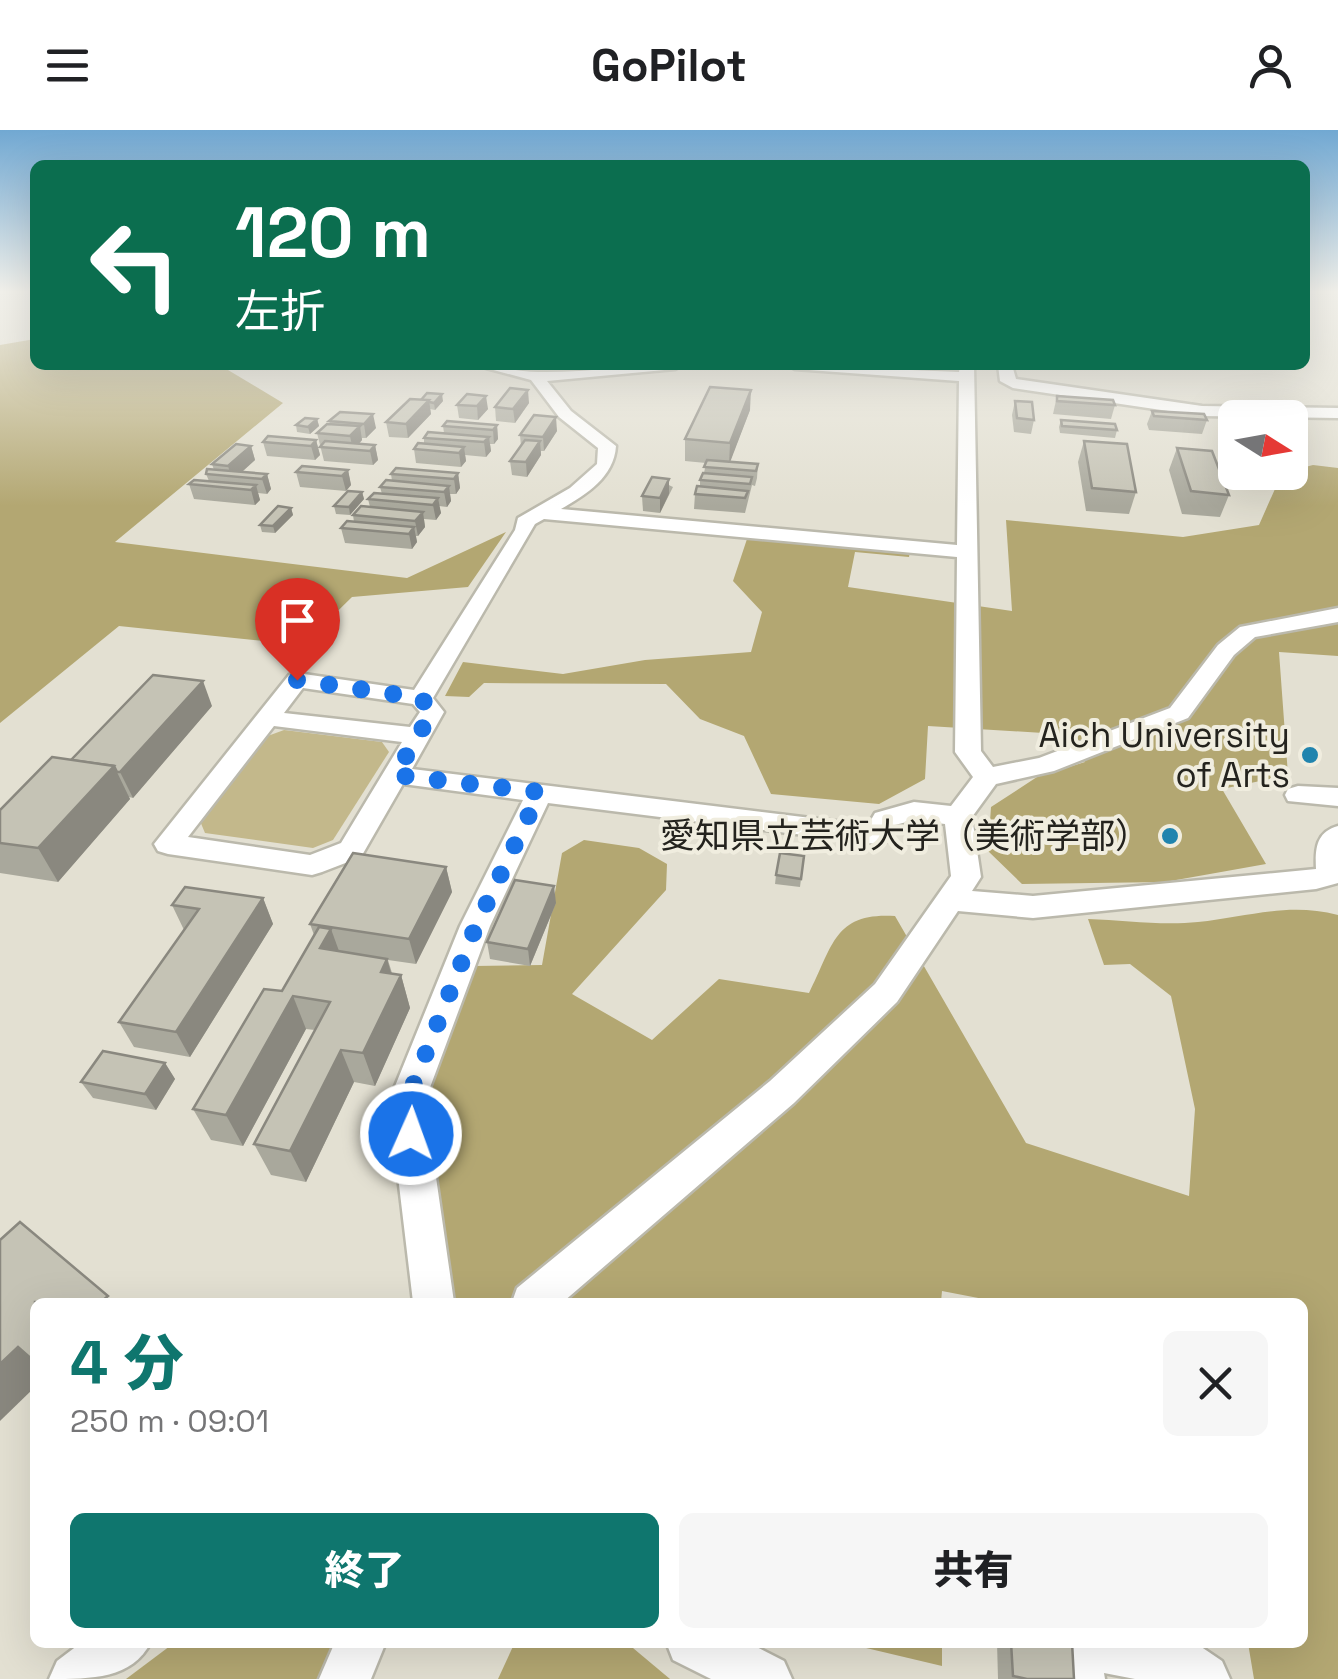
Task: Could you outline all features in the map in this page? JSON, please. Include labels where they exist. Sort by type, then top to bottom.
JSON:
[{"type":"street","points":[[504,370],[536,377],[617,370]]},
{"type":"street","points":[[938,370],[967,371],[968,752],[988,777]]},
{"type":"street","points":[[1006,370],[1008,381],[1013,383],[1202,411],[1251,415],[1338,413]]},
{"type":"street","points":[[421,698],[525,530],[525,522],[593,480],[606,466],[607,446],[565,414],[536,377]]},
{"type":"street","points":[[544,512],[968,552]]},
{"type":"street","points":[[537,1298],[782,1092],[886,994],[966,877],[958,816],[988,777],[1045,764],[1179,713],[1226,650],[1248,632],[1338,615]]},
{"type":"street","points":[[297,680],[421,698],[432,712],[351,850],[312,865],[168,844],[266,718],[297,680]]},
{"type":"street","points":[[266,718],[418,736]]},
{"type":"street","points":[[395,775],[876,835],[885,819],[914,811],[958,816]]},
{"type":"street","points":[[432,1298],[407,1101],[476,926],[540,792]]},
{"type":"street","points":[[1298,796],[1338,797]]},
{"type":"street","points":[[952,900],[1033,908],[1334,877],[1329,848],[1338,836]]},
{"type":"street","points":[[75,1679],[118,1648]]},
{"type":"street","points":[[345,1679],[358,1648]]},
{"type":"street","points":[[702,1648],[766,1679]]},
{"type":"street","points":[[1078,1648],[1079,1679]]},
{"type":"street","points":[[1108,1648],[1182,1663],[1204,1679]]},
{"type":"shaded area","points":[[0,362],[30,362],[30,370],[228,370],[283,403],[115,542],[407,578],[506,532],[468,587],[352,597],[303,645],[119,626],[0,723]]},
{"type":"shaded area","points":[[1308,466],[1338,468],[1338,656],[1279,652],[1288,775],[1222,789],[1266,864],[1165,882],[1022,884],[988,851],[991,807],[1037,777],[1085,762],[1059,734],[928,726],[925,779],[879,804],[771,794],[744,736],[700,719],[666,684],[484,683],[469,697],[445,696],[463,662],[563,674],[645,660],[751,652],[762,612],[733,581],[748,536],[910,551],[909,557],[855,552],[848,587],[1012,611],[1006,520],[1183,537],[1259,525],[1274,490],[1308,490]]},
{"type":"shaded area","points":[[284,730],[382,742],[389,752],[333,840],[313,848],[205,833],[200,821],[265,737]]},
{"type":"shaded area","points":[[584,840],[639,848],[667,864],[666,890],[572,994],[652,1040],[719,979],[809,993],[831,947],[847,926],[875,916],[895,916],[1026,1143],[1189,1196],[1195,1109],[1171,996],[1130,964],[1104,965],[1088,919],[1198,922],[1285,910],[1338,915],[1338,1679],[1254,1679],[1249,1648],[1308,1648],[1308,1298],[978,1298],[942,1291],[941,1298],[439,1298],[417,1097],[474,966],[542,965],[562,853]]},
{"type":"shaded area","points":[[167,1648],[342,1648],[328,1679],[126,1679]]},
{"type":"shaded area","points":[[512,1648],[633,1648],[670,1679],[498,1679]]},
{"type":"shaded area","points":[[866,1648],[942,1648],[942,1666]]},
{"type":"building","points":[[710,387],[751,390],[730,443],[685,439]]},
{"type":"building","points":[[510,388],[528,390],[513,409],[495,407]]},
{"type":"building","points":[[427,393],[442,394],[434,403],[421,400]]},
{"type":"building","points":[[467,394],[486,396],[477,406],[457,405]]},
{"type":"building","points":[[1057,396],[1113,400],[1115,405],[1057,401]]},
{"type":"building","points":[[410,399],[429,400],[406,424],[386,422]]},
{"type":"building","points":[[1015,401],[1032,402],[1034,420],[1017,418]]},
{"type":"building","points":[[1152,411],[1204,414],[1207,420],[1154,416]]},
{"type":"building","points":[[340,412],[373,414],[364,424],[329,421]]},
{"type":"building","points":[[534,415],[556,417],[543,437],[520,435]]},
{"type":"building","points":[[305,418],[317,419],[308,427],[296,425]]},
{"type":"building","points":[[1061,420],[1115,424],[1117,430],[1062,426]]},
{"type":"building","points":[[447,421],[497,425],[493,430],[443,426]]},
{"type":"building","points":[[327,424],[360,426],[350,436],[317,433]]},
{"type":"building","points":[[428,432],[489,437],[484,442],[424,438]]},
{"type":"building","points":[[268,436],[316,440],[311,446],[263,442]]},
{"type":"building","points":[[525,440],[540,441],[526,462],[510,461]]},
{"type":"building","points":[[325,441],[375,445],[370,451],[320,447]]},
{"type":"building","points":[[1084,441],[1127,444],[1136,492],[1092,488]]},
{"type":"building","points":[[418,443],[464,447],[459,453],[414,449]]},
{"type":"building","points":[[236,444],[251,446],[228,466],[212,464]]},
{"type":"building","points":[[1177,448],[1212,451],[1218,467],[1218,490],[1227,490],[1229,495],[1191,491]]},
{"type":"building","points":[[707,460],[758,464],[756,471],[704,467]]},
{"type":"building","points":[[302,466],[348,470],[342,476],[296,472]]},
{"type":"building","points":[[396,468],[458,473],[454,479],[391,474]]},
{"type":"building","points":[[207,469],[267,474],[262,479],[206,474]]},
{"type":"building","points":[[703,473],[752,477],[750,484],[700,480]]},
{"type":"building","points":[[652,477],[669,479],[660,498],[642,496]]},
{"type":"building","points":[[194,480],[256,485],[251,490],[189,484]]},
{"type":"building","points":[[386,480],[449,486],[444,492],[380,487]]},
{"type":"building","points":[[697,486],[748,491],[745,498],[695,494]]},
{"type":"building","points":[[348,491],[362,492],[349,507],[334,506]]},
{"type":"building","points":[[374,493],[438,498],[433,505],[368,499]]},
{"type":"building","points":[[278,506],[291,508],[273,526],[260,525]]},
{"type":"building","points":[[361,506],[423,512],[415,521],[353,515]]},
{"type":"building","points":[[347,521],[414,527],[409,534],[341,528]]},
{"type":"building","points":[[153,675],[203,681],[120,772],[114,766],[71,760]]},
{"type":"building","points":[[52,757],[114,766],[38,848],[0,843],[0,810]]},
{"type":"building","points":[[353,853],[446,867],[409,939],[310,924]]},
{"type":"building","points":[[780,853],[804,856],[801,879],[776,875]]},
{"type":"building","points":[[515,880],[554,886],[528,949],[487,942]]},
{"type":"building","points":[[185,887],[263,898],[176,1032],[119,1022],[199,909],[172,905]]},
{"type":"building","points":[[319,927],[331,929],[320,948],[387,959],[381,972],[401,975],[363,1053],[341,1050],[290,1151],[254,1144],[330,1002],[293,996],[226,1115],[193,1109],[264,989],[282,991]]},
{"type":"building","points":[[103,1051],[165,1063],[145,1094],[81,1082]]},
{"type":"building","points":[[20,1222],[108,1296],[30,1298],[30,1358],[18,1347],[0,1364],[0,1240]]},
{"type":"building","points":[[1011,1648],[1072,1648],[1074,1679],[1013,1676]]},
{"type":"place","name":"Aich University of Arts","points":[[1310,755]]},
{"type":"place","name":"愛知県立芸術大学（美術学部）","points":[[1170,836]]},
{"type":"route","points":[[297,680],[421,698],[432,712],[395,775],[540,792],[476,926],[407,1101],[411,1134]]}]
